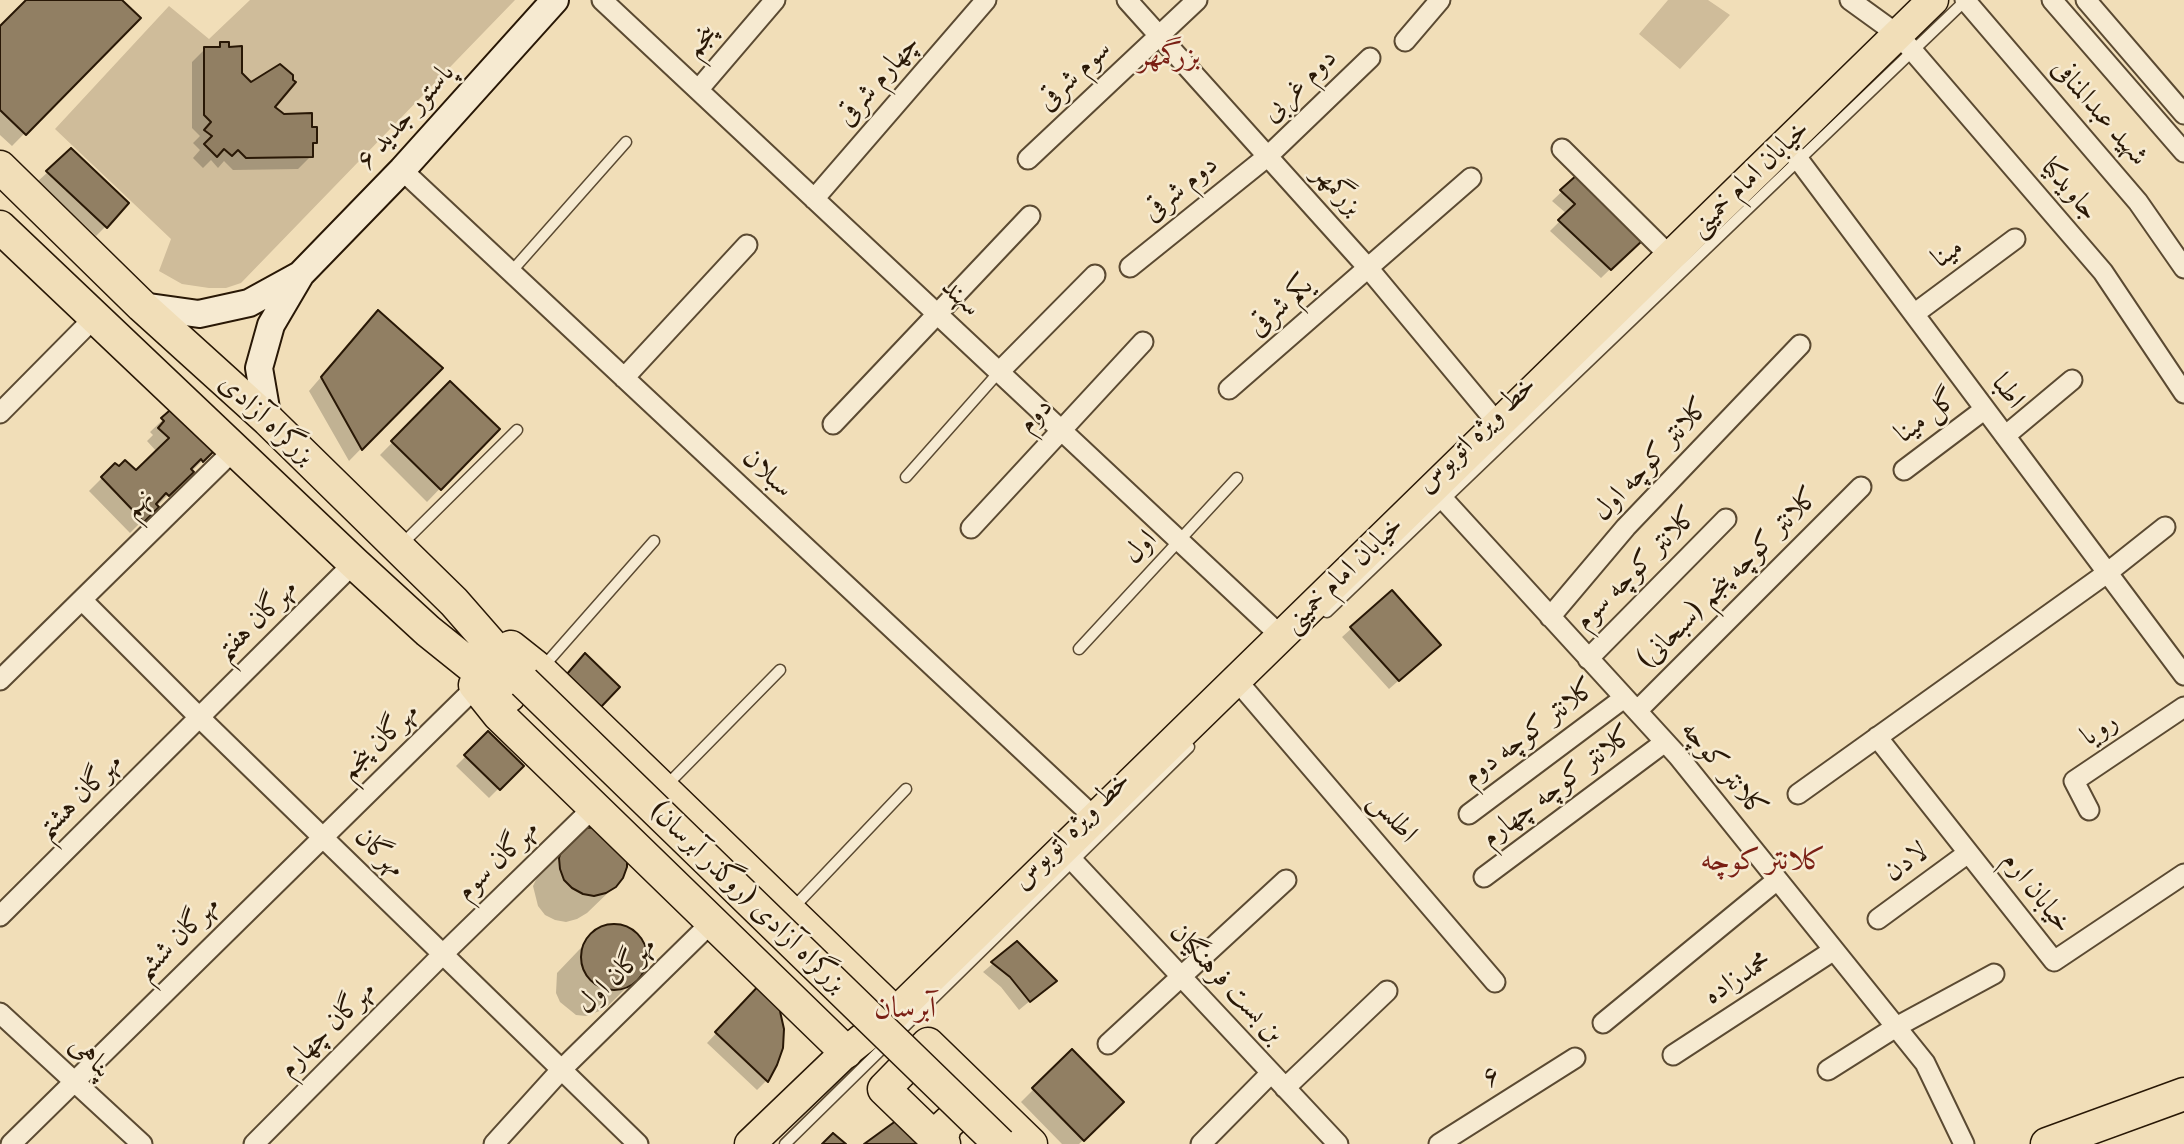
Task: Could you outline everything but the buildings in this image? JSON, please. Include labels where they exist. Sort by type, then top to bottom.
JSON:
[{"type":"highway","name":"بزرگراه آزادی","points":[[0,167],[142,306],[268,421],[454,602],[524,683]]},
{"type":"highway","name":"بزرگراه آزادی","points":[[0,227],[428,631],[524,683]]},
{"type":"highway","points":[[428,631],[499,715],[846,1052]]},
{"type":"highway","points":[[524,683],[663,789],[895,1013]]},
{"type":"highway","name":"بزرگراه آزادی (روگذر آبرسان)","points":[[524,683],[971,1144]]},
{"type":"highway","name":"بزرگراه آزادی (روگذر آبرسان)","points":[[524,683],[1000,1144]]},
{"type":"highway","points":[[702,911],[708,903],[724,896],[735,876],[733,856]]},
{"type":"highway","points":[[942,1144],[884,1089],[928,1044],[1031,1144]]},
{"type":"highway","points":[[2047,1144],[2184,1094]]},
{"type":"highway","points":[[942,1144],[944,1126],[969,1104],[982,1103],[996,1110]]},
{"type":"main road","name":"پاستور جدید ۶","points":[[268,421],[259,368],[271,325],[301,275],[402,170],[555,0]]},
{"type":"main road","name":"خیابان امام خمینی","points":[[750,1144],[846,1052],[895,1013],[1070,854],[1095,818],[1244,687],[1281,636],[1438,493],[1498,424],[1670,256],[1792,151],[1905,42],[1933,0]]},
{"type":"main road","name":"پاستور جدید ۶","points":[[142,306],[199,314],[249,303],[301,275]]},
{"type":"street","name":"سهند","points":[[602,0],[1281,636]]},
{"type":"street","name":"پنجم","points":[[698,90],[775,0]]},
{"type":"street","name":"چهارم شرقی","points":[[814,199],[986,0]]},
{"type":"street","name":"بزرگمهر","points":[[1127,0],[1369,269],[1498,424]]},
{"type":"street","name":"سوم شرقی","points":[[1028,159],[1197,0]]},
{"type":"street","points":[[1405,41],[1440,0]]},
{"type":"street","name":"جاویدکیا","points":[[1850,0],[1905,42],[2103,272],[2184,393]]},
{"type":"street","name":"شهید عبدالمنافی","points":[[1966,0],[2138,202],[2184,268]]},
{"type":"street","points":[[2052,0],[2184,152]]},
{"type":"street","points":[[2086,0],[2184,114]]},
{"type":"street","name":"دوم غربی","points":[[1268,156],[1370,58]]},
{"type":"street","points":[[1562,149],[1670,256]]},
{"type":"street","name":"اطبا","points":[[1792,151],[2184,675]]},
{"type":"street","name":"دوم شرقی","points":[[1130,267],[1268,156]]},
{"type":"street","name":"سبلان","points":[[402,170],[1095,818]]},
{"type":"street","name":"یکم شرقی","points":[[1229,389],[1471,178]]},
{"type":"street","points":[[833,424],[1030,216]]},
{"type":"street","name":"مینا","points":[[1914,314],[2015,239]]},
{"type":"street","points":[[624,378],[747,245]]},
{"type":"street","points":[[999,372],[1095,275]]},
{"type":"street","points":[[0,412],[95,317]]},
{"type":"street","name":"دوم","points":[[971,527],[1143,342]]},
{"type":"street","name":"کلانتر کوچه اول","points":[[1550,617],[1626,527],[1800,345]]},
{"type":"street","points":[[2005,436],[2071,380]]},
{"type":"street","name":"گل مینا","points":[[1903,470],[1984,409]]},
{"type":"street","name":"نهم","points":[[0,680],[235,449]]},
{"type":"street","name":"کلانتر کوچه پنجم (سبحانی)","points":[[1631,704],[1861,487]]},
{"type":"street","name":"کلانتر کوچه","points":[[1438,493],[1665,743],[1834,950],[1925,1063],[1965,1144]]},
{"type":"street","name":"کلانتر کوچه سوم","points":[[1588,659],[1726,519]]},
{"type":"street","points":[[1798,794],[2108,573],[2165,527]]},
{"type":"street","name":"مهرگان هفتم","points":[[199,718],[354,563]]},
{"type":"street","name":"مهرگان","points":[[82,600],[199,718],[638,1144]]},
{"type":"street","name":"مهرگان پنجم","points":[[322,836],[476,687]]},
{"type":"street","name":"اطلس","points":[[1244,687],[1495,982]]},
{"type":"street","name":"کلانتر کوچه دوم","points":[[1469,814],[1631,704]]},
{"type":"street","name":"رویا","points":[[2089,810],[2074,781],[2184,706]]},
{"type":"street","name":"مهرگان هشتم","points":[[0,916],[199,718]]},
{"type":"street","name":"خیابان ارم","points":[[1877,737],[2054,961],[2184,874]]},
{"type":"street","name":"کلانتر کوچه چهارم","points":[[1484,877],[1665,743]]},
{"type":"street","name":"مهرگان سوم","points":[[442,955],[594,807]]},
{"type":"street","name":"مهرگان ششم","points":[[11,1144],[322,836]]},
{"type":"street","name":"لادن","points":[[1878,919],[1968,853]]},
{"type":"street","name":"بن بست فرهنگیان","points":[[1070,854],[1338,1144]]},
{"type":"street","points":[[1108,1044],[1286,880]]},
{"type":"street","points":[[1603,1023],[1777,880]]},
{"type":"street","name":"مهرگان اول","points":[[494,1144],[702,911]]},
{"type":"street","name":"محمدزاده","points":[[1673,1055],[1834,950]]},
{"type":"street","name":"مهرگان چهارم","points":[[254,1144],[442,955]]},
{"type":"street","points":[[1828,1070],[1896,1027],[1994,974]]},
{"type":"street","points":[[1285,1088],[1387,990]]},
{"type":"street","name":"پناهی","points":[[0,1013],[142,1144]]},
{"type":"street","name":"۶","points":[[1440,1144],[1575,1058]]},
{"type":"street","points":[[1201,1144],[1271,1073]]},
{"type":"lane","points":[[1905,42],[1966,0]]},
{"type":"lane","points":[[511,272],[626,142]]},
{"type":"lane","name":"خط ویژه اتوبوس","points":[[1315,624],[1438,493],[1792,151]]},
{"type":"lane","points":[[906,477],[999,372]]},
{"type":"lane","points":[[399,548],[517,430]]},
{"type":"lane","name":"اول","points":[[1079,649],[1237,478]]},
{"type":"lane","points":[[524,683],[654,541]]},
{"type":"lane","points":[[663,789],[780,670]]},
{"type":"lane","name":"خط ویژه اتوبوس","points":[[786,1144],[1070,854],[1198,738]]},
{"type":"lane","points":[[790,911],[906,789]]},
{"type":"shaded area","points":[[250,0],[515,0],[241,283],[226,288],[182,284],[159,271],[171,239],[55,129],[169,6],[209,39]]},
{"type":"shaded area","points":[[1668,0],[1708,0],[1730,15],[1680,69],[1639,34]]},
{"type":"district","name":"بزرگمهر","points":[[1169,58]]},
{"type":"district","name":"کلانتر کوچه","points":[[1763,862]]},
{"type":"district","name":"آبرسان","points":[[905,1010]]}]
